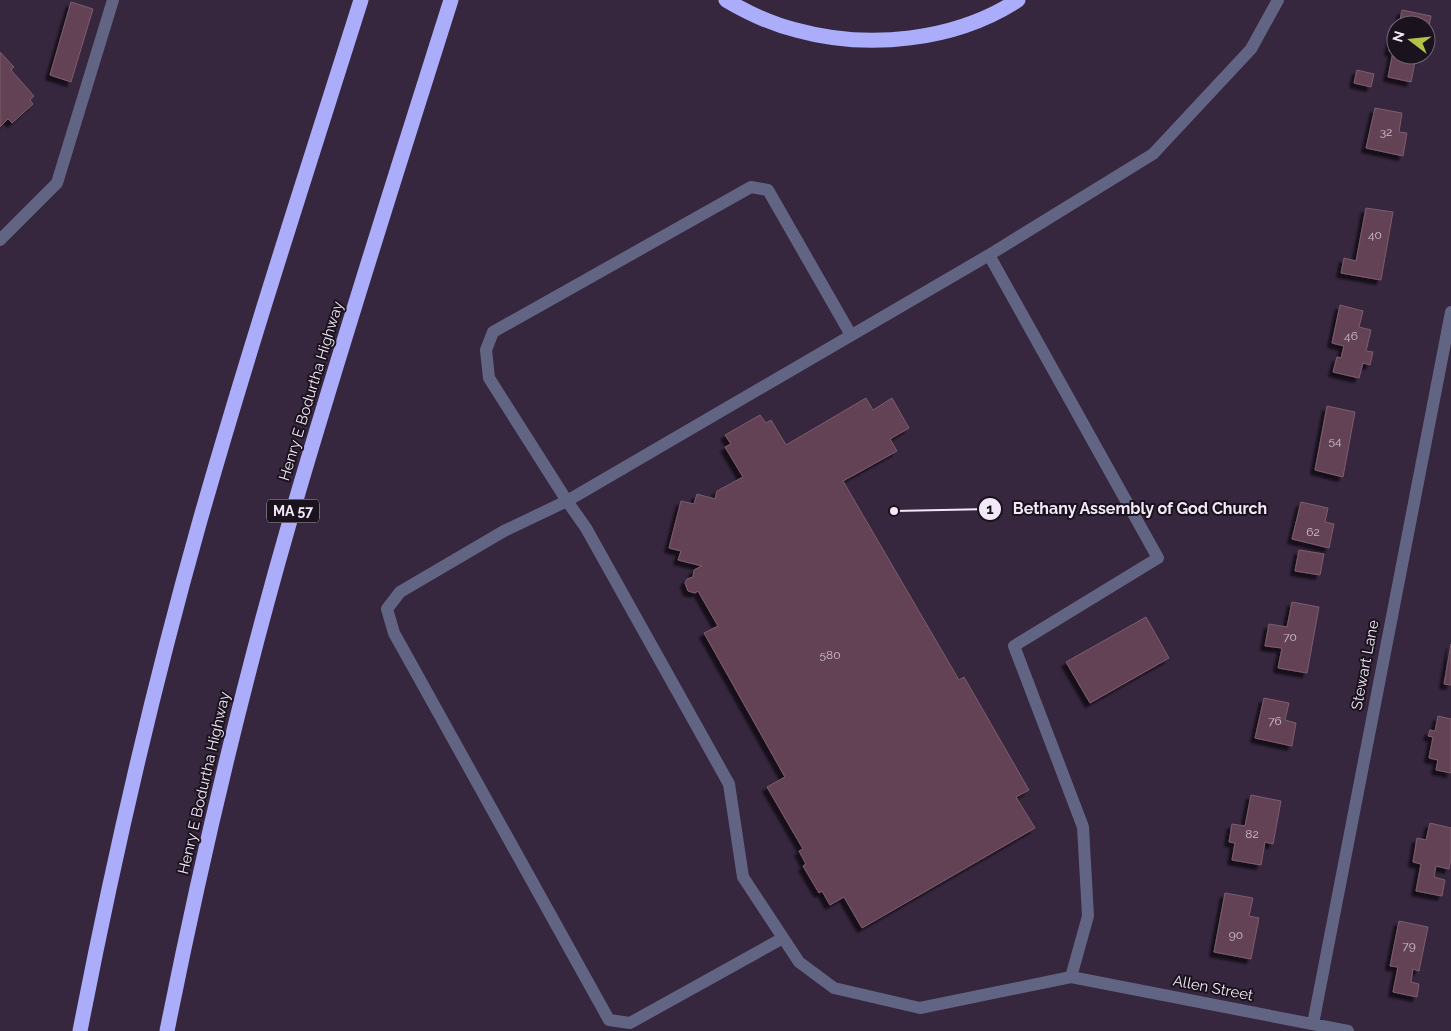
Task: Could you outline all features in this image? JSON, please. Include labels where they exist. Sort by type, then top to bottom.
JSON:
[{"type":"highway","points":[[80,1031],[115,859],[191,552],[254,342],[361,0]]},
{"type":"highway","name":"Henry E Bodurtha Highway","points":[[168,1031],[183,953],[222,781],[268,601],[337,364],[451,0]]},
{"type":"highway","points":[[726,0],[757,16],[796,30],[844,39],[868,40],[918,36],[950,29],[982,18],[1018,0]]},
{"type":"street","points":[[0,240],[57,183],[113,0]]},
{"type":"street","points":[[783,938],[630,1023],[609,1020],[394,634],[387,609],[400,592],[504,531],[567,501],[989,255],[1153,154],[1250,49],[1278,0]]},
{"type":"street","points":[[851,335],[768,190],[751,187],[493,332],[486,350],[488,378],[586,528],[728,784],[743,877],[799,962],[834,988],[920,1008],[1071,976],[1088,916],[1083,827],[1014,646],[1158,558],[989,255]]},
{"type":"street","name":"Stewart Lane","points":[[1313,1024],[1451,312]]},
{"type":"street","name":"Allen Street","points":[[1071,976],[1348,1031]]},
{"type":"building","points":[[71,2],[93,9],[71,82],[50,75]]},
{"type":"building","points":[[1402,10],[1426,15],[1401,15]]},
{"type":"building","points":[[0,52],[14,67],[11,70],[34,96],[30,100],[33,104],[12,123],[8,119],[0,127]]},
{"type":"building","points":[[1390,65],[1414,65],[1411,82],[1388,77]]},
{"type":"building","points":[[1357,70],[1374,74],[1371,87],[1354,83]]},
{"type":"building","points":[[1375,108],[1402,113],[1399,132],[1407,133],[1403,156],[1366,148]]},
{"type":"building","points":[[1366,208],[1393,212],[1381,280],[1341,273],[1344,258],[1356,261]]},
{"type":"building","points":[[1340,305],[1363,311],[1359,327],[1371,330],[1366,351],[1373,352],[1370,365],[1363,363],[1359,378],[1333,372],[1337,357],[1341,358],[1344,346],[1332,343]]},
{"type":"building","points":[[866,398],[873,410],[892,398],[909,428],[890,439],[897,451],[843,481],[959,680],[964,677],[1029,790],[1016,797],[1035,828],[862,928],[844,897],[830,905],[822,891],[819,893],[803,866],[806,864],[799,851],[803,849],[767,787],[785,777],[704,633],[718,626],[698,591],[695,593],[688,591],[685,583],[687,579],[693,577],[694,570],[702,566],[678,560],[681,551],[669,548],[681,501],[694,504],[697,494],[715,499],[717,491],[743,477],[725,447],[731,444],[725,435],[760,415],[766,423],[771,420],[786,445]]},
{"type":"building","points":[[1327,406],[1355,412],[1343,477],[1315,470]]},
{"type":"building","points":[[1301,502],[1328,508],[1325,522],[1334,524],[1329,548],[1292,539]]},
{"type":"building","points":[[1299,550],[1324,554],[1320,575],[1295,571]]},
{"type":"building","points":[[1292,602],[1319,607],[1307,673],[1278,668],[1282,648],[1265,646],[1269,624],[1287,627]]},
{"type":"building","points":[[1146,617],[1169,658],[1090,703],[1066,662]]},
{"type":"building","points":[[1451,644],[1451,685],[1444,684]]},
{"type":"building","points":[[1264,698],[1289,703],[1285,720],[1296,723],[1292,746],[1255,738]]},
{"type":"building","points":[[1438,716],[1451,719],[1451,773],[1436,770],[1438,760],[1429,758],[1433,737],[1428,736],[1430,730],[1435,731]]},
{"type":"building","points":[[1251,795],[1281,801],[1273,844],[1265,842],[1261,865],[1232,860],[1235,843],[1229,842],[1232,824],[1245,826]]},
{"type":"building","points":[[1430,823],[1451,828],[1451,859],[1449,869],[1436,866],[1434,877],[1445,880],[1442,896],[1416,891],[1421,864],[1413,862],[1417,838],[1426,840]]},
{"type":"building","points":[[1225,893],[1253,898],[1249,916],[1259,918],[1251,959],[1214,952]]},
{"type":"building","points":[[1399,921],[1428,927],[1419,971],[1413,969],[1411,982],[1419,984],[1417,997],[1393,992],[1398,967],[1390,966]]},
{"type":"place","name":"Bethany Assembly of God Church","points":[[894,511]]}]
